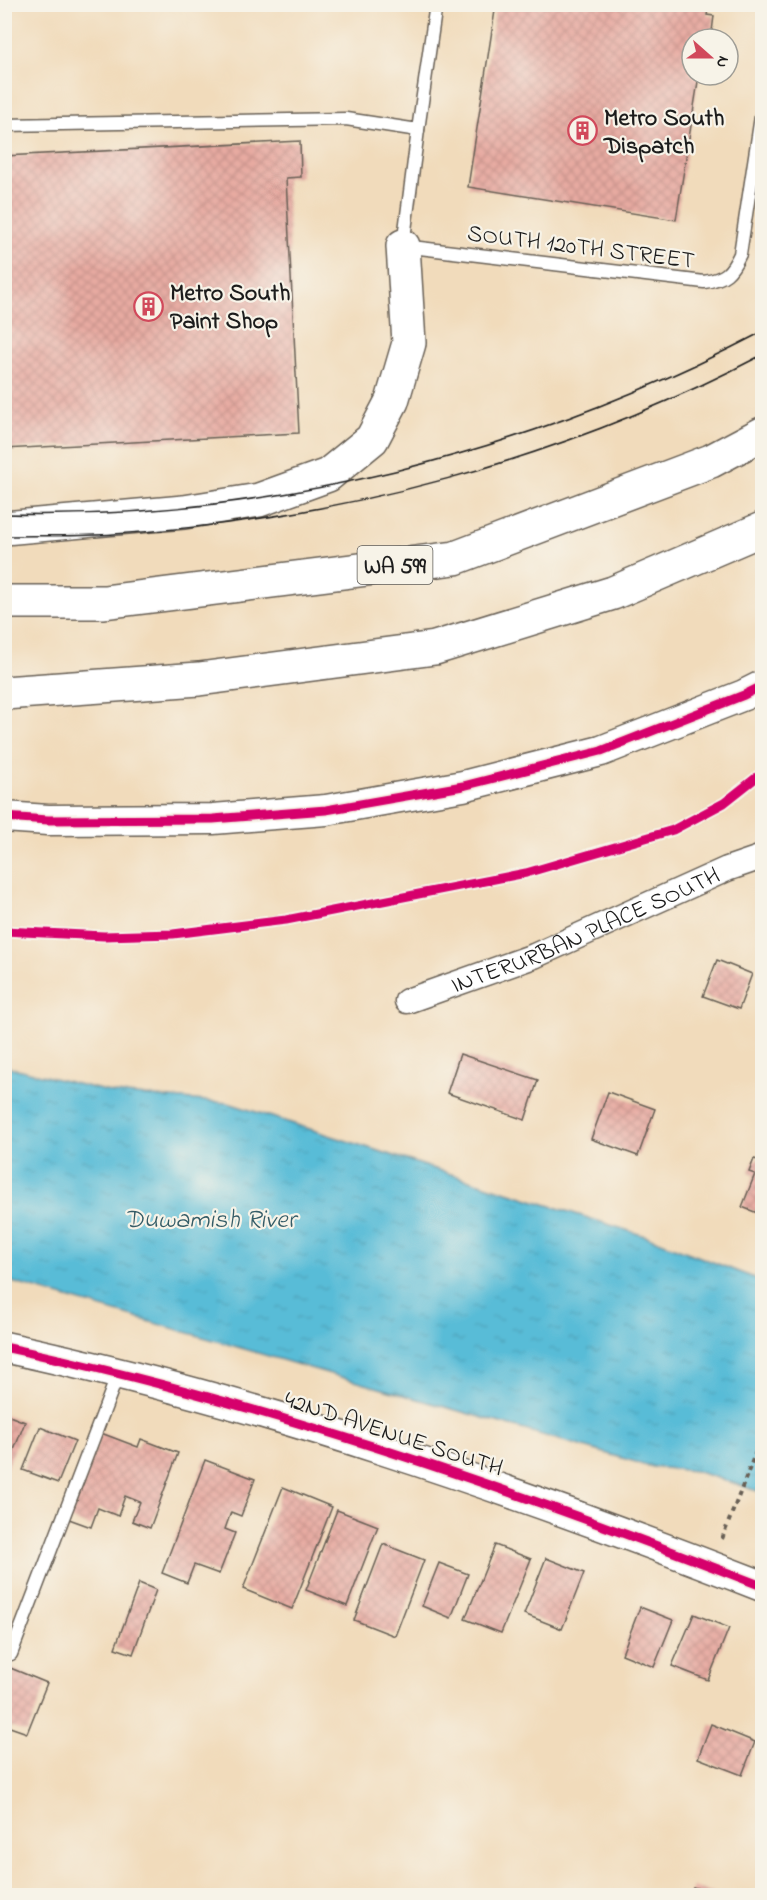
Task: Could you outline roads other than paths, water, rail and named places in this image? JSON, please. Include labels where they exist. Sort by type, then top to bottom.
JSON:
[{"type":"highway","points":[[4,528],[184,512],[249,502],[328,475],[372,439],[392,401],[409,343],[403,246]]},
{"type":"highway","name":"WA 599","points":[[4,602],[104,602],[455,558],[711,461],[762,434]]},
{"type":"highway","points":[[4,693],[200,679],[435,648],[613,592],[762,529]]},
{"type":"street","points":[[4,817],[48,820],[213,819],[326,810],[463,786],[601,751],[762,686]]},
{"type":"street","name":"INTERURBAN PLACE SOUTH","points":[[408,1000],[534,956],[727,869],[762,857]]},
{"type":"street","name":"42ND AVENUE SOUTH","points":[[4,1347],[119,1373],[265,1412],[490,1484],[762,1586]]},
{"type":"lane","points":[[403,246],[436,4]]},
{"type":"lane","name":"SOUTH 120TH STREET","points":[[403,246],[704,282],[719,280],[733,269],[740,254],[762,110]]},
{"type":"lane","points":[[4,125],[346,119],[418,129]]},
{"type":"lane","points":[[11,1654],[119,1373]]},
{"type":"water","name":"Duwamish River","points":[[5,1066],[113,1093],[228,1103],[648,1237],[762,1281],[762,1494],[695,1471],[653,1467],[5,1280]]},
{"type":"tram line","points":[[4,514],[103,513],[201,506],[299,491],[395,471],[490,445],[583,412],[674,375],[762,332]]},
{"type":"tram line","points":[[4,536],[100,535],[198,527],[282,515],[365,499],[447,479],[528,454],[608,425],[686,392],[762,355]]},
{"type":"place","name":"Metro South Dispatch","points":[[583,131]]},
{"type":"place","name":"Metro South Paint Shop","points":[[149,306]]}]
